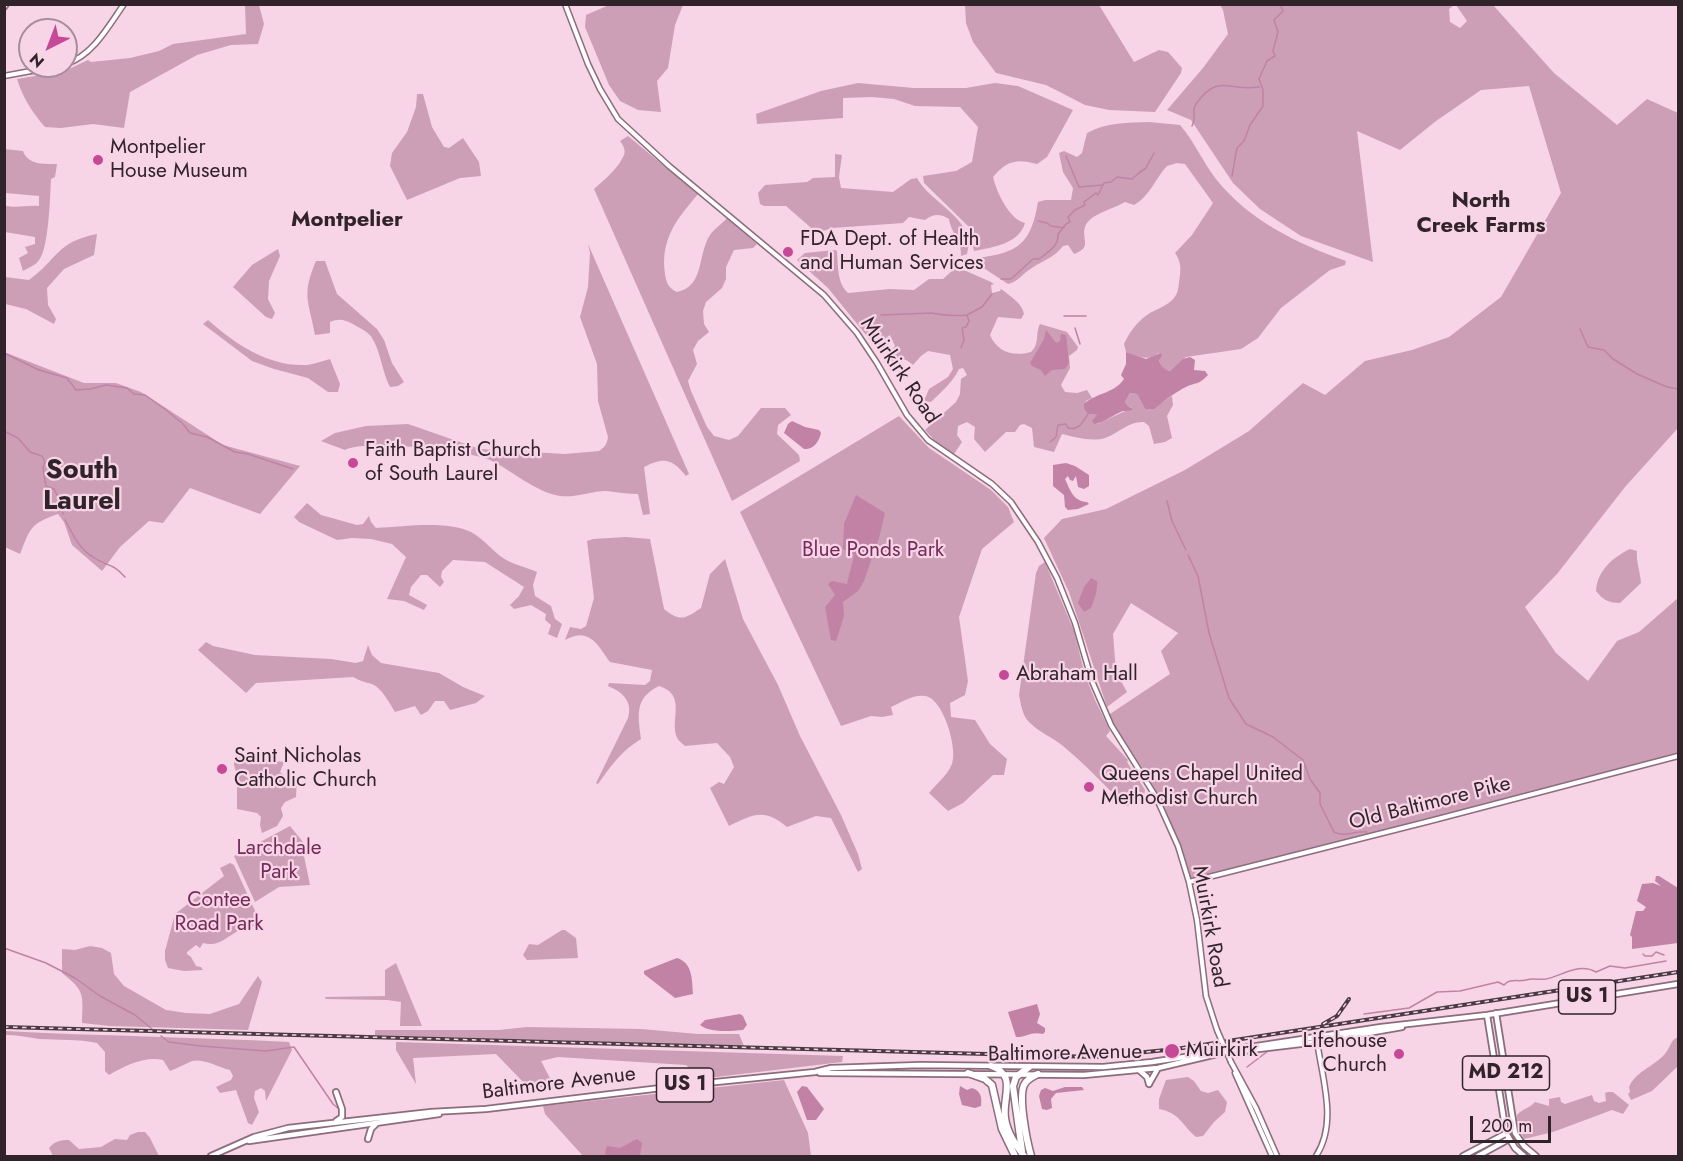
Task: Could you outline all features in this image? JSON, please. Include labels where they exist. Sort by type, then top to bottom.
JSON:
[{"type":"highway","points":[[991,1066],[1005,1073],[1007,1081],[1005,1118],[1013,1139],[1023,1155]]},
{"type":"highway","points":[[1023,1155],[1013,1089],[1014,1081],[1019,1074],[1029,1067]]},
{"type":"highway","points":[[968,1073],[985,1079],[992,1085],[1002,1129],[1015,1156]]},
{"type":"highway","points":[[1031,1156],[1022,1090],[1026,1081],[1038,1074]]},
{"type":"main road","points":[[78,57],[86,53],[99,39],[124,4]]},
{"type":"main road","name":"Muirkirk Road","points":[[565,4],[588,64],[618,119],[663,160],[824,295],[856,333],[877,363],[901,407],[919,431],[928,440],[1002,492],[1018,510],[1044,552],[1075,623],[1086,665],[1113,730],[1160,804],[1178,846],[1197,920],[1206,996],[1217,1030],[1277,1156]]},
{"type":"main road","name":"Old Baltimore Pike","points":[[1189,882],[1678,756]]},
{"type":"main road","name":"Baltimore Avenue","points":[[815,1072],[831,1068],[886,1065],[1103,1067],[1383,1032],[1419,1023],[1496,1014],[1678,984]]},
{"type":"main road","name":"MD 212","points":[[1496,1014],[1515,1133]]},
{"type":"main road","name":"MD 212","points":[[1487,1015],[1506,1133],[1509,1140],[1524,1156]]},
{"type":"main road","points":[[1316,1156],[1324,1140],[1328,1120],[1317,1039]]},
{"type":"main road","name":"Baltimore Avenue","points":[[248,1141],[450,1112],[815,1072],[1091,1075],[1158,1068],[1217,1054],[1317,1039]]},
{"type":"main road","name":"Muirkirk Road","points":[[1233,1064],[1236,1077],[1272,1156]]},
{"type":"main road","points":[[1139,1070],[1147,1077],[1149,1083],[1158,1068]]},
{"type":"main road","points":[[316,1124],[338,1120],[342,1117],[342,1109],[336,1092]]},
{"type":"main road","name":"Baltimore Avenue","points":[[211,1156],[254,1137],[288,1128],[408,1114],[450,1112]]},
{"type":"main road","points":[[368,1139],[371,1129],[376,1124]]},
{"type":"main road","points":[[272,1137],[288,1128]]},
{"type":"main road","points":[[1463,1156],[1506,1133],[1515,1133]]},
{"type":"main road","points":[[1478,1156],[1509,1140],[1515,1133]]},
{"type":"main road","points":[[1515,1133],[1524,1146],[1536,1156]]},
{"type":"green space","points":[[245,5],[259,5],[264,24],[258,44],[231,45],[197,55],[130,92],[124,128],[93,124],[61,128],[45,127],[28,104],[17,79],[78,78],[78,65],[88,60],[91,62],[130,58],[159,51],[173,44],[246,34]]},
{"type":"green space","points":[[609,5],[683,5],[675,25],[668,68],[657,81],[661,112],[638,110],[620,101],[609,85],[585,27],[586,15]]},
{"type":"green space","points":[[965,5],[1099,5],[1134,62],[1159,50],[1168,52],[1182,68],[1181,73],[1155,112],[1109,110],[1085,105],[1046,85],[996,73],[973,42],[966,23]]},
{"type":"green space","points":[[1220,5],[1454,5],[1449,9],[1450,22],[1460,28],[1467,21],[1456,5],[1493,5],[1554,73],[1617,125],[1647,99],[1678,113],[1678,428],[1625,487],[1557,574],[1525,607],[1556,653],[1588,681],[1617,641],[1639,632],[1678,598],[1678,756],[1189,882],[1163,811],[1107,716],[1170,674],[1161,651],[1178,633],[1131,603],[1113,634],[1116,672],[1127,692],[1107,707],[1069,592],[1044,538],[1062,519],[1106,509],[1185,470],[1249,431],[1303,383],[1325,395],[1365,361],[1412,350],[1449,337],[1501,297],[1561,193],[1529,86],[1481,90],[1436,121],[1400,150],[1357,131],[1373,262],[1301,236],[1260,209],[1233,183],[1191,120],[1167,110],[1228,34]]},
{"type":"green space","points":[[858,83],[914,88],[966,88],[995,83],[1018,86],[1073,110],[1047,157],[1037,164],[1024,161],[1012,162],[993,177],[997,190],[1009,211],[1019,221],[1025,223],[1017,236],[1004,243],[974,251],[969,227],[924,183],[923,176],[956,171],[972,162],[978,127],[960,107],[915,106],[894,99],[872,97],[843,98],[843,118],[757,124],[756,114],[821,91]]},
{"type":"green space","points":[[417,94],[423,94],[432,127],[444,147],[449,148],[463,138],[479,162],[481,176],[460,178],[407,200],[390,166],[392,153],[407,132],[416,107]]},
{"type":"green space","points":[[1149,122],[1180,125],[1216,179],[1243,207],[1292,238],[1346,261],[1345,265],[1330,270],[1281,308],[1258,338],[1241,349],[1186,357],[1170,371],[1161,364],[1159,353],[1147,358],[1139,356],[1126,352],[1124,344],[1140,321],[1168,304],[1177,293],[1180,269],[1175,253],[1192,235],[1213,203],[1185,164],[1177,163],[1167,166],[1148,192],[1134,205],[1125,202],[1102,212],[1087,222],[1084,232],[1085,246],[1074,254],[1068,245],[1063,246],[1052,256],[1008,284],[976,263],[977,258],[1003,253],[1021,244],[1031,227],[1038,202],[1071,200],[1073,188],[1063,172],[1059,153],[1064,151],[1077,157],[1082,153],[1087,133],[1102,127]]},
{"type":"green space","points":[[628,136],[698,194],[677,221],[665,250],[665,274],[672,289],[677,292],[686,289],[692,283],[710,235],[727,218],[757,244],[753,248],[734,250],[726,267],[726,279],[722,288],[706,302],[703,311],[704,324],[709,332],[698,341],[693,350],[697,364],[688,381],[707,427],[714,436],[729,440],[738,436],[761,408],[785,408],[791,415],[778,425],[777,434],[799,455],[800,461],[732,501],[594,189],[619,165],[625,151],[620,141]]},
{"type":"green space","points":[[5,149],[23,151],[25,156],[37,163],[57,164],[55,177],[51,179],[45,245],[39,260],[23,271],[19,258],[28,253],[25,247],[35,244],[35,237],[5,232],[5,206],[39,206],[39,196],[5,193]]},
{"type":"green space","points":[[835,154],[842,155],[839,177],[841,188],[893,192],[911,179],[917,178],[966,231],[969,242],[967,254],[961,256],[960,246],[949,219],[940,215],[934,215],[925,220],[909,217],[903,223],[832,228],[817,233],[786,206],[760,204],[758,193],[765,185],[835,177]]},
{"type":"green space","points":[[97,234],[94,255],[64,269],[47,288],[48,305],[56,319],[54,324],[26,309],[5,304],[5,277],[29,280],[65,247],[83,237]]},
{"type":"green space","points":[[588,244],[689,474],[686,476],[667,461],[644,467],[650,514],[643,515],[638,494],[606,491],[572,496],[551,494],[490,460],[462,453],[394,446],[356,447],[345,450],[321,441],[335,433],[366,426],[408,424],[480,449],[565,454],[601,450],[608,437],[598,401],[597,364],[580,317],[588,287],[590,253]]},
{"type":"green space","points":[[278,249],[280,256],[269,281],[268,299],[275,313],[272,319],[266,317],[233,287],[252,265]]},
{"type":"green space","points":[[837,251],[840,279],[848,293],[890,289],[914,290],[929,279],[943,279],[954,269],[966,271],[991,282],[994,284],[991,285],[992,293],[1001,289],[1018,303],[1024,314],[1021,319],[998,317],[990,335],[997,346],[1006,352],[1018,354],[1031,352],[1036,346],[1040,324],[1067,332],[1078,347],[1069,356],[1070,368],[1061,385],[1065,392],[1077,393],[1087,390],[1092,398],[1086,401],[1084,409],[1088,414],[1097,415],[1097,424],[1132,408],[1125,402],[1130,393],[1137,394],[1145,409],[1155,409],[1172,396],[1173,405],[1167,416],[1172,438],[1154,444],[1149,426],[1144,422],[1139,422],[1100,439],[1083,439],[1062,434],[1054,452],[1034,447],[1032,428],[1024,424],[1020,425],[1015,432],[1006,432],[985,452],[974,439],[975,427],[967,422],[958,426],[957,435],[962,442],[954,454],[937,443],[925,430],[956,402],[960,394],[961,379],[967,375],[963,368],[959,369],[950,383],[931,402],[924,401],[929,389],[948,377],[953,369],[950,355],[928,351],[913,365],[903,359],[892,362],[889,353],[895,346],[890,335],[875,346],[828,288],[797,260],[805,253]]},
{"type":"green space","points":[[316,261],[325,261],[337,294],[377,329],[384,340],[392,363],[404,382],[390,387],[372,338],[353,324],[342,320],[333,321],[330,322],[330,333],[315,335],[308,291]]},
{"type":"green space","points":[[208,320],[241,345],[266,358],[293,365],[307,365],[330,359],[340,384],[338,392],[328,392],[308,378],[252,361],[203,324]]},
{"type":"green space","points":[[4,352],[84,383],[116,383],[141,392],[223,445],[300,466],[260,514],[190,488],[163,523],[149,521],[120,547],[102,571],[72,545],[64,522],[58,514],[33,528],[20,554],[5,547]]},
{"type":"green space","name":"Blue Ponds Park","points":[[899,416],[929,448],[991,490],[1008,507],[1014,522],[982,549],[959,617],[968,681],[965,695],[950,703],[951,717],[975,720],[990,744],[1007,759],[1004,775],[993,775],[963,803],[948,811],[929,793],[947,772],[953,757],[948,725],[938,705],[925,696],[916,696],[891,707],[893,715],[871,716],[841,726],[740,512]]},
{"type":"green space","points":[[307,503],[321,515],[357,525],[363,524],[369,516],[376,528],[433,525],[456,527],[471,532],[503,558],[537,572],[533,585],[535,596],[551,606],[555,619],[562,624],[557,638],[548,634],[551,625],[545,620],[546,614],[531,605],[514,609],[510,605],[524,587],[485,562],[453,560],[442,571],[441,577],[444,582],[440,587],[427,575],[421,575],[411,587],[409,595],[427,605],[424,610],[404,601],[387,599],[406,557],[392,544],[371,539],[337,540],[299,522],[294,517]]},
{"type":"green space","points":[[626,537],[650,539],[664,609],[674,616],[683,618],[701,608],[710,574],[725,559],[743,619],[778,685],[800,736],[841,815],[858,854],[862,869],[858,872],[831,818],[816,816],[787,827],[772,817],[759,815],[745,818],[729,826],[710,788],[719,782],[724,784],[734,767],[730,757],[717,743],[685,746],[680,741],[675,728],[675,701],[667,690],[659,686],[645,696],[642,702],[639,715],[641,739],[622,754],[598,784],[596,783],[629,712],[626,698],[608,686],[609,683],[645,685],[650,681],[652,670],[610,662],[597,644],[587,636],[573,636],[565,640],[570,627],[581,629],[586,626],[594,598],[587,541]]},
{"type":"green space","points":[[1630,549],[1637,551],[1641,583],[1620,603],[1606,600],[1596,591],[1599,577],[1612,561]]},
{"type":"green space","points":[[1045,562],[1074,631],[1085,675],[1110,731],[1106,736],[1128,760],[1127,762],[1145,790],[1144,795],[1129,806],[1125,805],[1063,746],[1032,725],[1023,712],[1019,695],[1036,573],[1039,566]]},
{"type":"green space","points":[[206,642],[213,646],[255,655],[331,659],[356,663],[363,661],[368,645],[372,655],[381,663],[439,673],[485,696],[476,703],[450,710],[444,701],[435,701],[428,711],[421,715],[415,706],[395,712],[376,686],[353,677],[256,683],[246,693],[198,650]]},
{"type":"green space","points":[[235,756],[284,762],[280,772],[285,776],[297,778],[296,797],[285,802],[281,808],[283,816],[277,826],[262,833],[261,817],[257,813],[237,809]]},
{"type":"green space","name":"Larchdale Park","points":[[290,826],[303,842],[310,885],[279,887],[255,902],[234,856]]},
{"type":"green space","name":"Contee Road Park","points":[[230,863],[234,865],[261,924],[248,927],[217,943],[203,943],[200,948],[196,945],[187,952],[196,966],[203,970],[184,971],[168,968],[165,951],[175,914],[224,876],[220,868]]},
{"type":"green space","points":[[562,930],[576,938],[578,958],[527,960],[523,955],[529,944],[538,945]]},
{"type":"green space","points":[[90,946],[102,948],[111,953],[114,974],[124,986],[166,1010],[210,1014],[239,1004],[258,976],[262,982],[248,1030],[110,1026],[82,1023],[81,994],[75,984],[62,973],[62,949],[75,950]]},
{"type":"green space","points":[[396,963],[422,1026],[400,1026],[401,1002],[326,999],[325,997],[385,996],[385,970]]},
{"type":"green space","points":[[527,1027],[739,1034],[744,1046],[375,1035],[375,1030],[499,1030]]},
{"type":"green space","points":[[5,1031],[289,1042],[292,1050],[266,1101],[265,1091],[261,1088],[255,1091],[254,1098],[259,1112],[252,1125],[248,1123],[236,1090],[220,1093],[216,1087],[231,1080],[233,1076],[230,1070],[196,1060],[170,1071],[163,1060],[149,1059],[128,1065],[109,1075],[105,1071],[105,1052],[97,1043],[5,1035]]},
{"type":"green space","points":[[1678,1037],[1678,1066],[1652,1091],[1631,1100],[1628,1094],[1632,1081],[1658,1061],[1672,1041]]},
{"type":"green space","points":[[396,1042],[843,1056],[842,1062],[691,1080],[689,1068],[686,1065],[558,1057],[541,1061],[555,1088],[548,1090],[526,1085],[496,1054],[413,1058],[416,1084],[396,1050]]},
{"type":"green space","points":[[1188,1077],[1201,1091],[1208,1093],[1218,1090],[1227,1102],[1225,1112],[1203,1136],[1196,1137],[1176,1116],[1159,1109],[1159,1099],[1166,1080]]},
{"type":"green space","points":[[784,1080],[808,1133],[811,1156],[583,1156],[545,1114],[543,1106]]},
{"type":"green space","points":[[1613,1092],[1629,1105],[1623,1114],[1612,1110],[1553,1132],[1524,1139],[1517,1115],[1535,1102],[1549,1106],[1549,1099],[1560,1097],[1561,1102],[1565,1104],[1592,1095],[1594,1101],[1599,1103],[1606,1101],[1605,1093]]},
{"type":"green space","points":[[145,1132],[159,1156],[53,1156],[49,1148],[56,1142],[66,1140],[79,1149],[101,1147],[115,1139],[127,1140],[130,1135]]},
{"type":"shaded area","points":[[1046,330],[1056,343],[1060,341],[1061,334],[1066,335],[1069,363],[1065,369],[1052,370],[1045,376],[1041,370],[1030,363],[1044,339]]},
{"type":"shaded area","points":[[1126,352],[1146,359],[1161,353],[1160,364],[1170,371],[1183,359],[1190,357],[1195,360],[1194,370],[1205,371],[1208,375],[1201,381],[1175,393],[1155,409],[1145,409],[1137,394],[1130,393],[1125,402],[1133,409],[1094,424],[1092,421],[1097,415],[1088,414],[1084,409],[1084,404],[1120,384],[1124,379],[1121,375],[1126,364]]},
{"type":"shaded area","points":[[792,421],[819,430],[821,433],[815,445],[804,449],[784,433]]},
{"type":"shaded area","points":[[1066,463],[1089,475],[1089,486],[1084,489],[1078,487],[1076,476],[1073,481],[1068,476],[1065,479],[1075,497],[1089,504],[1078,509],[1068,510],[1065,507],[1064,495],[1053,486],[1053,465]]},
{"type":"shaded area","points":[[856,495],[885,513],[864,581],[858,591],[843,602],[844,616],[836,641],[831,640],[825,607],[835,595],[828,584],[832,581],[847,584],[854,555],[843,549],[844,524]]},
{"type":"shaded area","points":[[1091,578],[1097,581],[1096,591],[1091,608],[1084,612],[1078,603],[1084,587]]},
{"type":"shaded area","points":[[1656,876],[1678,888],[1678,943],[1632,949],[1630,935],[1636,911],[1643,911],[1646,907],[1637,901],[1642,884],[1653,883],[1661,886],[1655,881]]},
{"type":"shaded area","points":[[677,958],[689,968],[693,994],[675,998],[644,974],[644,971]]},
{"type":"shaded area","points":[[1037,1004],[1040,1014],[1037,1023],[1045,1028],[1045,1032],[1016,1037],[1008,1012]]},
{"type":"shaded area","points":[[740,1014],[747,1025],[743,1030],[715,1030],[700,1025],[705,1020]]},
{"type":"shaded area","points":[[802,1086],[807,1087],[824,1109],[816,1120],[807,1120],[797,1092]]},
{"type":"shaded area","points":[[960,1086],[967,1090],[972,1088],[977,1091],[981,1097],[981,1106],[975,1108],[962,1105],[959,1094]]},
{"type":"shaded area","points":[[1065,1087],[1082,1087],[1084,1090],[1056,1093],[1051,1099],[1052,1108],[1042,1109],[1039,1096],[1041,1090],[1045,1088],[1053,1091]]},
{"type":"shaded area","points":[[637,1139],[642,1143],[640,1156],[607,1156],[605,1153],[607,1146],[620,1148]]},
{"type":"waterway","points":[[1232,176],[1237,148],[1244,141],[1250,125],[1263,106],[1263,90],[1259,79],[1267,61],[1275,56],[1273,51],[1278,32],[1274,20],[1283,11],[1277,4]]},
{"type":"waterway","points":[[1192,126],[1195,106],[1211,89],[1225,85],[1259,87]]},
{"type":"waterway","points":[[1001,279],[1011,279],[1033,259],[1039,259],[1049,251],[1057,242],[1058,234],[1070,222],[1068,217],[1075,210],[1085,205],[1084,202],[1096,193],[1098,195],[1104,183],[1111,182],[1117,177],[1132,179],[1146,168],[1154,153]]},
{"type":"waterway","points":[[1066,156],[1079,187],[1103,185]]},
{"type":"waterway","points":[[1038,221],[1064,228]]},
{"type":"waterway","points":[[961,348],[964,340],[962,328],[966,327],[969,321],[967,315],[982,307],[992,294]]},
{"type":"waterway","points":[[881,315],[931,313],[967,315]]},
{"type":"waterway","points":[[1064,316],[1086,316]]},
{"type":"waterway","points":[[1075,328],[1080,344]]},
{"type":"waterway","points":[[1580,329],[1588,347],[1604,350],[1613,359],[1637,374],[1667,387],[1678,389]]},
{"type":"waterway","points":[[4,353],[39,370],[67,378],[76,390],[106,385],[127,388],[134,394],[145,395],[183,424],[190,433],[207,437],[235,452],[293,469]]},
{"type":"waterway","points":[[1050,442],[1056,437],[1058,425],[1066,424],[1068,428],[1075,428],[1088,414]]},
{"type":"waterway","points":[[4,431],[18,438],[30,452],[42,456],[45,462],[43,468],[46,486],[54,489],[61,503],[63,514]]},
{"type":"waterway","points":[[1167,501],[1172,521],[1186,550]]},
{"type":"waterway","points":[[65,520],[83,549],[125,577]]},
{"type":"waterway","points":[[1188,555],[1198,576],[1209,633],[1229,698],[1246,724],[1273,737],[1303,760],[1310,779],[1320,793],[1320,804],[1334,832],[1338,834],[1367,832]]},
{"type":"waterway","points":[[4,948],[46,963],[75,978],[100,996],[135,1015],[152,1029]]},
{"type":"waterway","points":[[1643,954],[1652,956],[1656,952],[1664,955]]},
{"type":"waterway","points":[[1364,1014],[1409,1008],[1437,992],[1460,991],[1498,982],[1504,985],[1511,981],[1546,979],[1583,968],[1596,972],[1610,966],[1625,968],[1666,961]]},
{"type":"waterway","points":[[161,1036],[169,1042],[201,1046],[266,1051],[294,1047],[333,1104],[339,1109]]},
{"type":"waterway","points":[[1247,1067],[1268,1051]]},
{"type":"railway","points":[[4,1027],[1095,1057],[1176,1049],[1678,972]]},
{"type":"railway","points":[[1323,1024],[1337,1016],[1349,999]]},
{"type":"place","name":"Montpelier House Museum","points":[[98,160]]},
{"type":"place","name":"FDA Dept. of Health and Human Services","points":[[788,252]]},
{"type":"place","name":"Faith Baptist Church of South Laurel","points":[[353,463]]},
{"type":"place","name":"Abraham Hall","points":[[1004,675]]},
{"type":"place","name":"Saint Nicholas Catholic Church","points":[[222,769]]},
{"type":"place","name":"Queens Chapel United Methodist Church","points":[[1089,787]]},
{"type":"place","name":"Muirkirk","points":[[1172,1051]]},
{"type":"place","name":"Lifehouse Church","points":[[1399,1054]]},
{"type":"district","name":"North Creek Farms","points":[[1481,214]]},
{"type":"district","name":"Montpelier","points":[[347,221]]},
{"type":"district","name":"South Laurel","points":[[82,486]]}]
